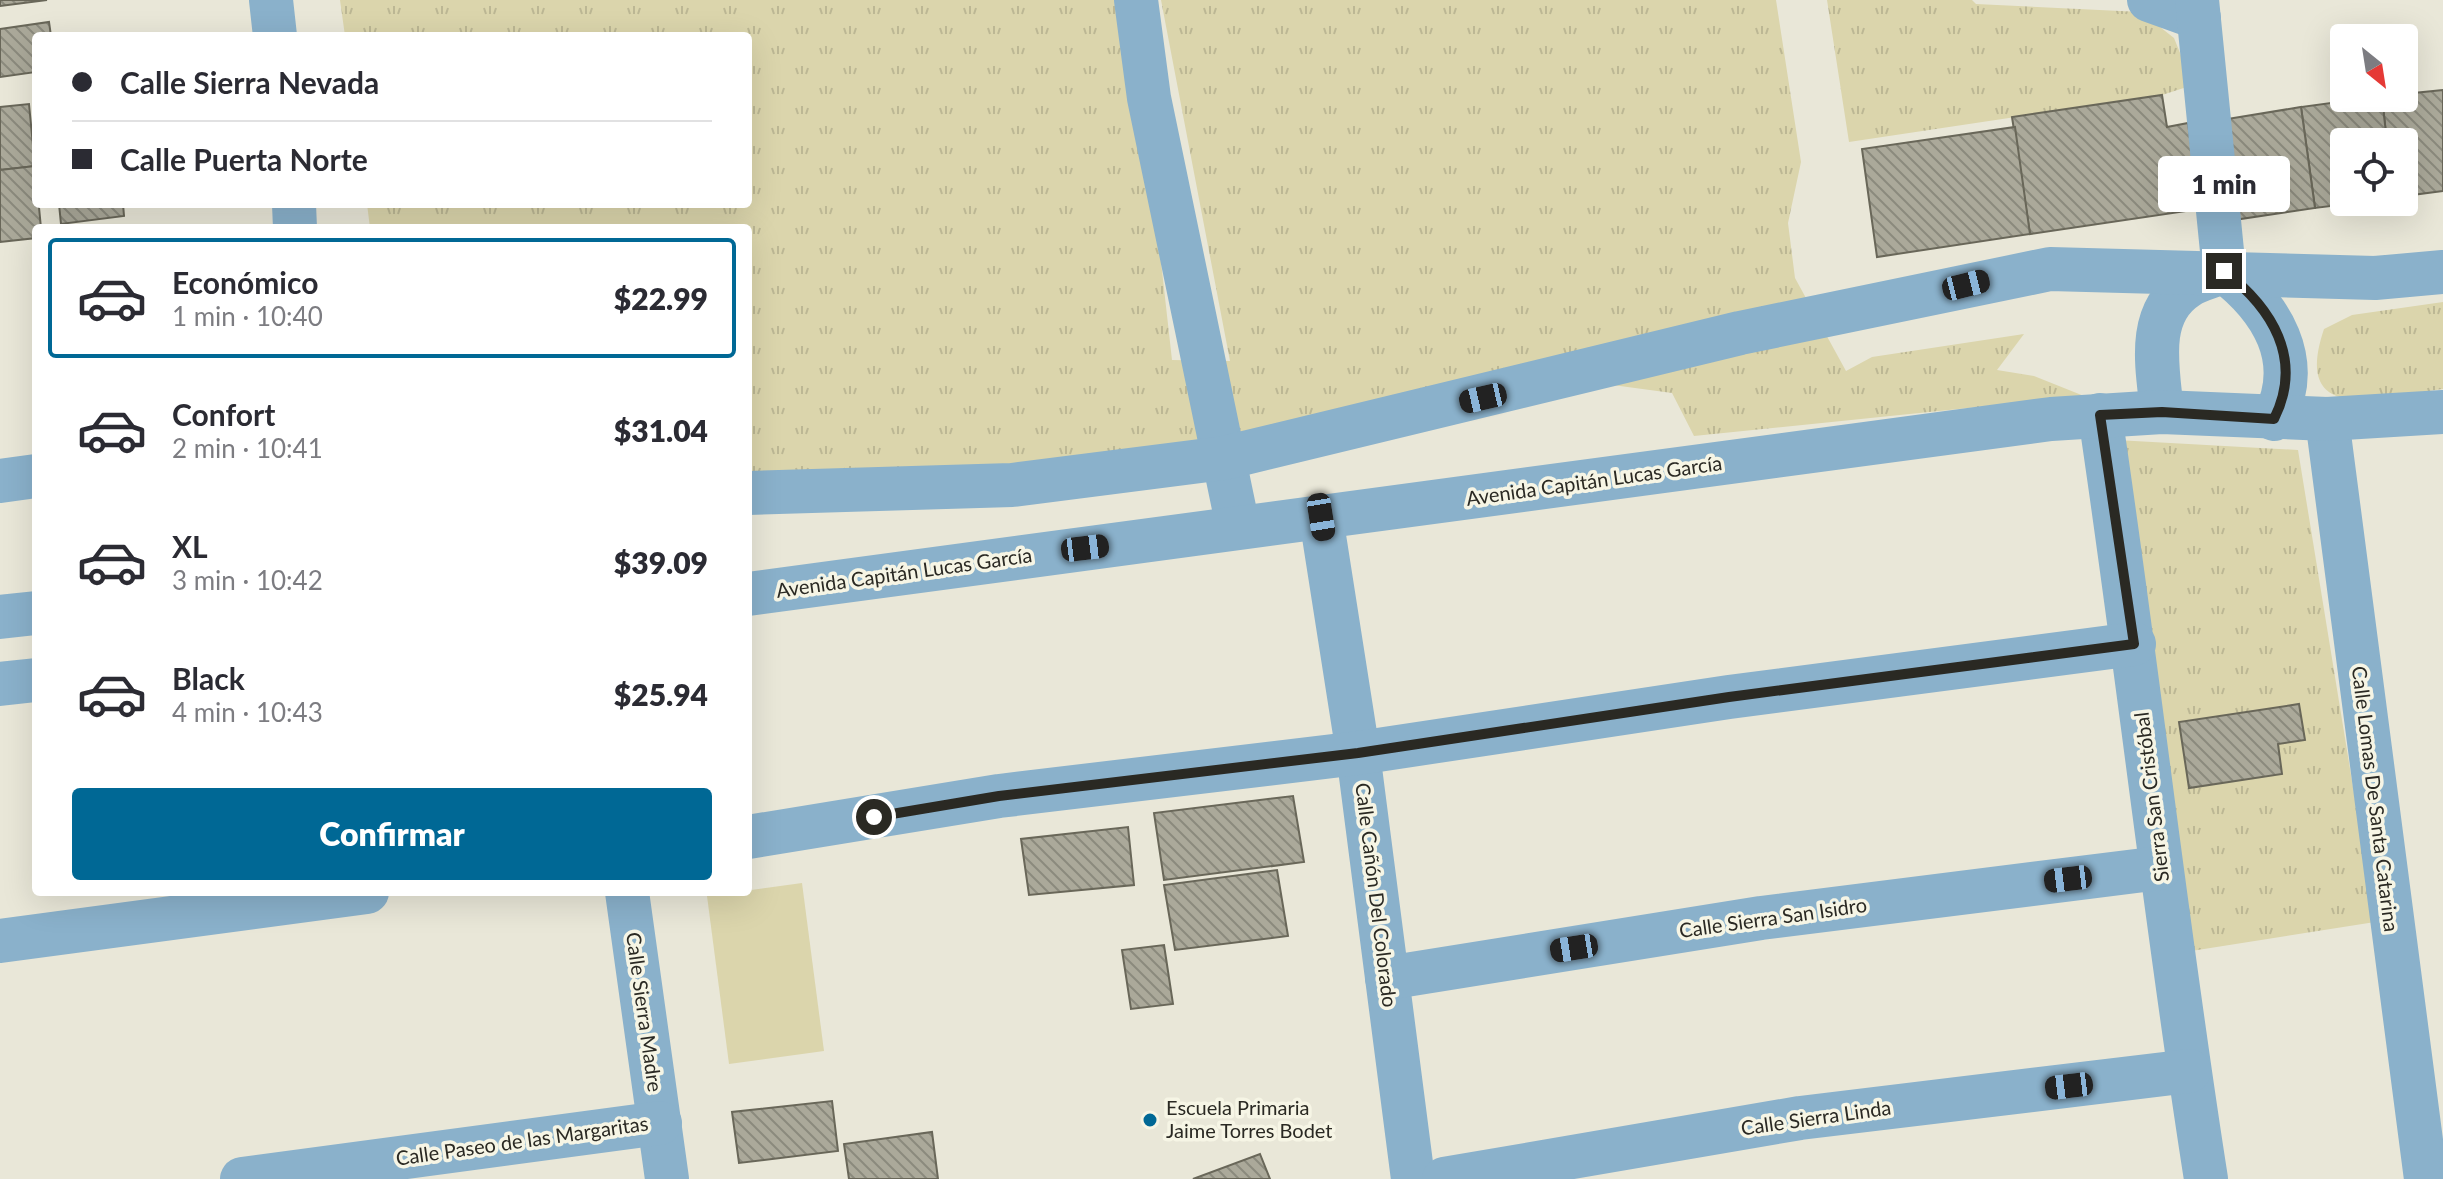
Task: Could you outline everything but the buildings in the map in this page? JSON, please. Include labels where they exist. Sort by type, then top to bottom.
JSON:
[{"type":"street","points":[[271,0],[275,32]]},
{"type":"street","points":[[1136,0],[1149,98],[1238,527]]},
{"type":"street","points":[[2149,0],[2198,9],[2224,271],[2252,292],[2280,336],[2287,366],[2287,385],[2274,419]]},
{"type":"street","points":[[752,493],[1012,485],[1224,458],[1740,333],[2050,269],[2224,271],[2375,278],[2443,272]]},
{"type":"street","points":[[2162,412],[2158,332],[2165,309],[2186,287],[2224,271]]},
{"type":"street","name":"Avenida Capitán Lucas García","points":[[752,593],[2100,415],[2162,412],[2327,419],[2443,412]]},
{"type":"street","name":"Sierra San Cristóbal","points":[[2100,415],[2134,644],[2160,868],[2206,1179]]},
{"type":"street","name":"Calle Lomas De Santa Catarina","points":[[2327,419],[2426,1179]]},
{"type":"street","points":[[0,481],[32,477]]},
{"type":"street","name":"Calle Cañón Del Colorado","points":[[1321,517],[1358,753],[1413,1179]]},
{"type":"street","points":[[0,617],[32,613]]},
{"type":"street","points":[[752,836],[999,796],[1358,753],[1729,697],[2134,644]]},
{"type":"street","points":[[0,684],[32,680]]},
{"type":"street","name":"Calle Sierra San Isidro","points":[[1387,978],[1761,918],[2160,868]]},
{"type":"street","points":[[0,941],[337,896]]},
{"type":"street","name":"Calle Sierra Madre","points":[[628,896],[667,1179]]},
{"type":"street","name":"Calle Sierra Linda","points":[[1444,1179],[1800,1118],[2189,1071]]},
{"type":"street","name":"Calle Paseo de las Margaritas","points":[[242,1179],[660,1123]]},
{"type":"green space","points":[[340,0],[1114,0],[1153,190],[1172,360],[1230,361],[1161,0],[1776,0],[1801,162],[1788,223],[1795,278],[1846,371],[1872,357],[2024,334],[1997,370],[2034,376],[2084,396],[1694,436],[1672,393],[1531,374],[1174,456],[752,481],[752,224],[370,224],[368,208],[752,208],[752,32],[344,32]]},
{"type":"green space","points":[[1827,0],[1972,0],[1976,4],[2141,12],[2174,38],[2193,85],[2162,95],[1849,142]]},
{"type":"green space","points":[[2443,302],[2443,389],[2396,397],[2350,399],[2332,394],[2320,382],[2317,361],[2324,329],[2352,315]]},
{"type":"green space","points":[[2116,440],[2298,450],[2375,922],[2185,952]]},
{"type":"green space","points":[[802,883],[824,1051],[729,1064],[707,896],[752,896],[752,890]]},
{"type":"place","name":"Escuela Primaria Jaime Torres Bodet","points":[[1150,1120]]},
{"type":"route","points":[[874,817],[999,796],[1358,753],[1729,697],[2134,644],[2100,415],[2162,412],[2274,419],[2287,385],[2287,366],[2280,336],[2252,292],[2224,271]]}]
